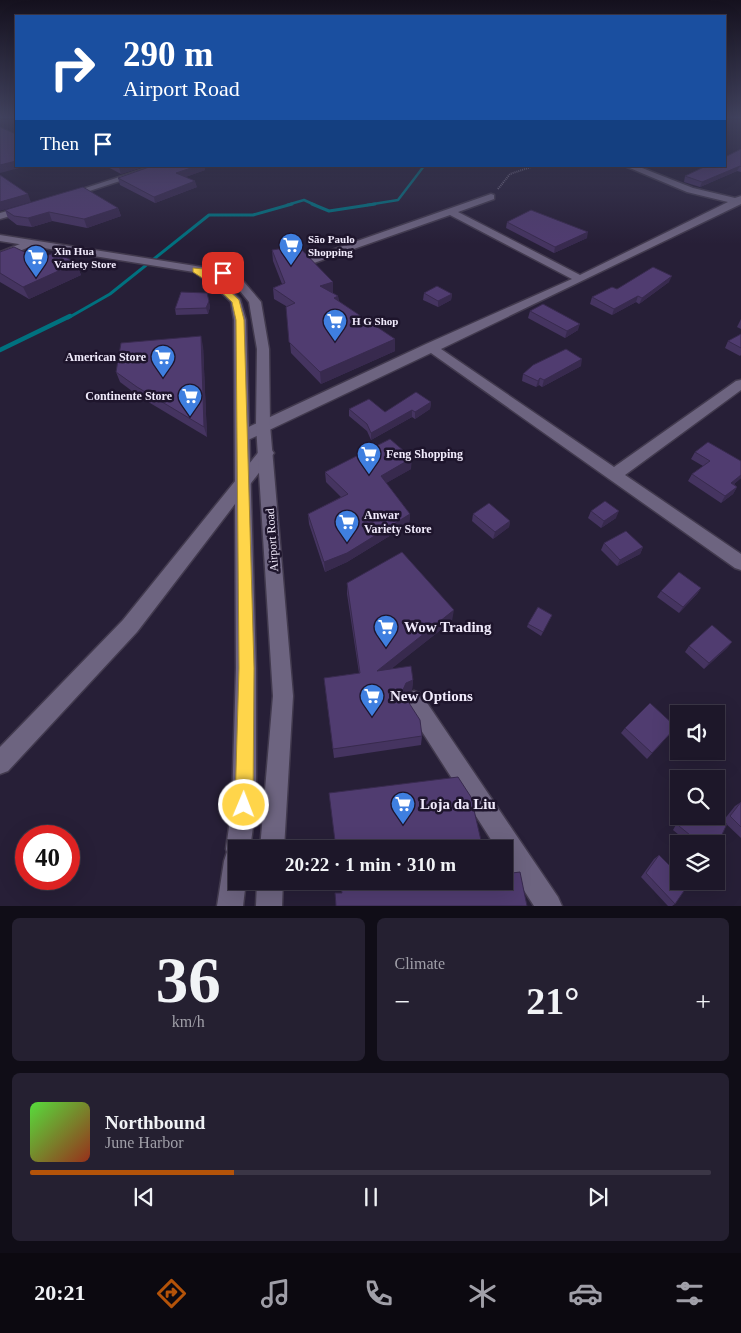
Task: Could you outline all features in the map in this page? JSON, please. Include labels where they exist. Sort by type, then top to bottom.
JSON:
[{"type":"street","points":[[63,197],[155,167]]},
{"type":"street","points":[[632,167],[690,190],[739,201]]},
{"type":"street","points":[[310,261],[491,197]]},
{"type":"street","points":[[243,436],[430,347],[580,279],[739,201]]},
{"type":"street","points":[[0,216],[36,205]]},
{"type":"street","points":[[450,212],[580,279]]},
{"type":"street","name":"Airport Road","points":[[0,238],[223,273],[240,284],[255,302],[263,349],[263,425],[283,696],[273,840]]},
{"type":"street","points":[[0,256],[30,243]]},
{"type":"street","name":"Airport Road","points":[[196,270],[218,284],[236,301],[240,320],[246,668],[244,805],[239,840]]},
{"type":"street","points":[[430,347],[741,563]]},
{"type":"street","points":[[614,475],[741,384]]},
{"type":"street","points":[[0,763],[130,626],[266,453]]},
{"type":"street","points":[[414,701],[549,906]]},
{"type":"street","points":[[230,906],[232,890]]},
{"type":"street","points":[[269,906],[270,890]]},
{"type":"path","points":[[491,197],[510,174],[531,167]]},
{"type":"building","points":[[0,160],[15,160],[15,161],[0,165]]},
{"type":"building","points":[[726,160],[741,160],[741,167],[702,182],[685,176],[704,167],[726,167]]},
{"type":"building","points":[[149,167],[194,167],[176,173],[195,181],[154,197],[118,178]]},
{"type":"building","points":[[0,175],[28,194],[0,202]]},
{"type":"building","points":[[83,187],[118,208],[84,219],[49,212],[28,218],[14,216],[5,210]]},
{"type":"building","points":[[531,210],[588,232],[555,247],[507,222]]},
{"type":"building","points":[[298,246],[333,282],[320,286],[338,296],[334,298],[395,339],[320,372],[289,342],[286,307],[295,303],[273,288],[285,283],[272,250]]},
{"type":"building","points":[[14,247],[39,259],[56,252],[76,263],[23,287],[0,273],[0,252]]},
{"type":"building","points":[[653,267],[672,276],[642,298],[638,296],[614,309],[592,297],[612,287],[617,289]]},
{"type":"building","points":[[437,286],[452,294],[438,301],[424,293]]},
{"type":"building","points":[[181,292],[207,293],[209,301],[206,308],[175,309]]},
{"type":"building","points":[[543,304],[580,324],[567,331],[530,311]]},
{"type":"building","points":[[741,334],[741,348],[728,341]]},
{"type":"building","points":[[201,336],[204,427],[137,387],[116,372],[121,343]]},
{"type":"building","points":[[566,349],[582,359],[544,380],[540,378],[538,381],[523,374],[533,365]]},
{"type":"building","points":[[416,392],[431,402],[415,412],[412,410],[371,433],[367,424],[349,409],[369,399],[385,412]]},
{"type":"building","points":[[390,439],[412,458],[381,476],[410,514],[347,553],[324,562],[308,514],[348,494],[325,472]]},
{"type":"building","points":[[708,442],[741,461],[741,475],[731,483],[737,487],[725,496],[692,474],[710,461],[695,452]]},
{"type":"building","points":[[605,501],[619,511],[604,521],[591,511]]},
{"type":"building","points":[[489,503],[510,521],[495,532],[473,514]]},
{"type":"building","points":[[626,531],[643,547],[620,560],[604,543]]},
{"type":"building","points":[[402,552],[454,610],[377,671],[411,666],[413,680],[406,683],[402,692],[420,720],[422,736],[333,749],[324,678],[360,673],[347,583]]},
{"type":"building","points":[[679,572],[701,588],[683,607],[661,591]]},
{"type":"building","points":[[538,607],[552,615],[543,632],[528,624]]},
{"type":"building","points":[[712,625],[732,642],[709,663],[689,646]]},
{"type":"building","points":[[650,703],[670,721],[670,734],[652,753],[625,728]]},
{"type":"building","name":"Loja da Liu","points":[[458,777],[471,797],[481,840],[335,840],[329,793]]},
{"type":"building","points":[[741,802],[741,827],[730,816]]},
{"type":"building","points":[[725,823],[727,824],[722,835],[690,835],[679,826],[725,825]]},
{"type":"building","points":[[659,855],[670,866],[670,890],[685,890],[675,904],[646,873]]},
{"type":"building","points":[[520,872],[527,906],[336,906],[335,893],[342,893],[342,890],[513,890],[513,873]]},
{"type":"waterway","points":[[367,205],[398,200],[423,167]]},
{"type":"waterway","points":[[287,205],[304,200],[315,205]]},
{"type":"waterway","points":[[68,318],[110,294],[209,215],[253,215],[292,204]]},
{"type":"waterway","points":[[312,204],[329,211],[375,204]]},
{"type":"waterway","points":[[0,350],[70,316]]},
{"type":"place","name":"São Paulo Shopping","points":[[291,266]]},
{"type":"place","name":"Xin Hua Variety Store","points":[[36,278]]},
{"type":"place","name":"H G Shop","points":[[335,342]]},
{"type":"place","name":"American Store","points":[[163,378]]},
{"type":"place","name":"Continente Store","points":[[190,417]]},
{"type":"place","name":"Feng Shopping","points":[[369,475]]},
{"type":"place","name":"Anwar Variety Store","points":[[347,543]]},
{"type":"place","name":"Wow Trading","points":[[386,648]]},
{"type":"place","name":"New Options","points":[[372,717]]},
{"type":"place","name":"Loja da Liu","points":[[403,825]]},
{"type":"route","points":[[223,273],[196,270],[218,284],[236,301],[240,320],[245,538],[244,805]]}]
